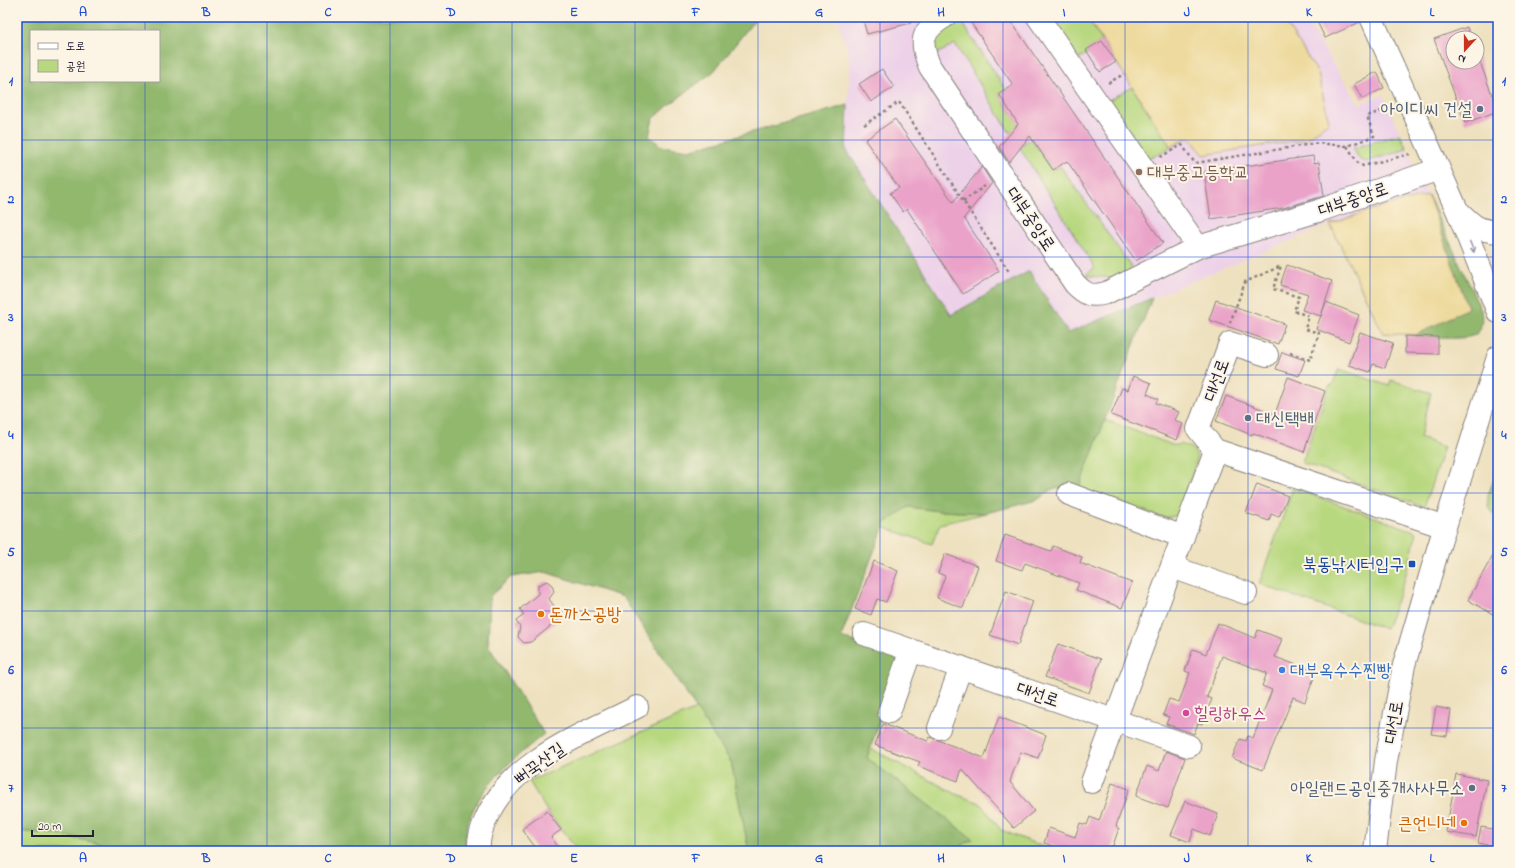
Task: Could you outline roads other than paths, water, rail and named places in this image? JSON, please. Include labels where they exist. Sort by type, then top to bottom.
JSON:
[{"type":"street","name":"대부중앙로","points":[[944,17],[930,27],[921,26],[924,51],[930,67],[1075,284],[1090,295],[1106,293],[1198,248],[1318,211],[1439,169]]},
{"type":"street","points":[[1038,17],[1198,248]]},
{"type":"street","points":[[1371,17],[1457,210],[1498,312]]},
{"type":"street","points":[[1457,210],[1474,226],[1484,230],[1498,232]]},
{"type":"street","name":"대선로","points":[[1215,450],[1198,429],[1230,343],[1265,355]]},
{"type":"street","name":"대선로","points":[[1375,851],[1387,754],[1403,672],[1416,621],[1498,356]]},
{"type":"street","points":[[1092,782],[1215,450],[1445,528]]},
{"type":"street","points":[[1069,494],[1183,537]]},
{"type":"street","points":[[1172,567],[1246,593]]},
{"type":"street","name":"대선로","points":[[864,634],[1189,746]]},
{"type":"street","points":[[889,712],[911,650]]},
{"type":"street","points":[[939,728],[961,667]]},
{"type":"street","name":"뻐꾹산길","points":[[479,851],[480,830],[490,810],[504,788],[524,769],[551,751],[637,707]]},
{"type":"place","name":"아이디씨 건설","points":[[1480,109]]},
{"type":"place","name":"대부중고등학교","points":[[1139,172]]},
{"type":"place","name":"대신택배","points":[[1248,418]]},
{"type":"place","name":"북동낚시터입구","points":[[1412,564]]},
{"type":"place","name":"돈까스공방","points":[[541,614]]},
{"type":"place","name":"대부옥수수찐빵","points":[[1282,670]]},
{"type":"place","name":"힐링하우스","points":[[1186,713]]},
{"type":"place","name":"아일랜드공인중개사사무소","points":[[1472,788]]},
{"type":"place","name":"큰언니네","points":[[1464,823]]}]
